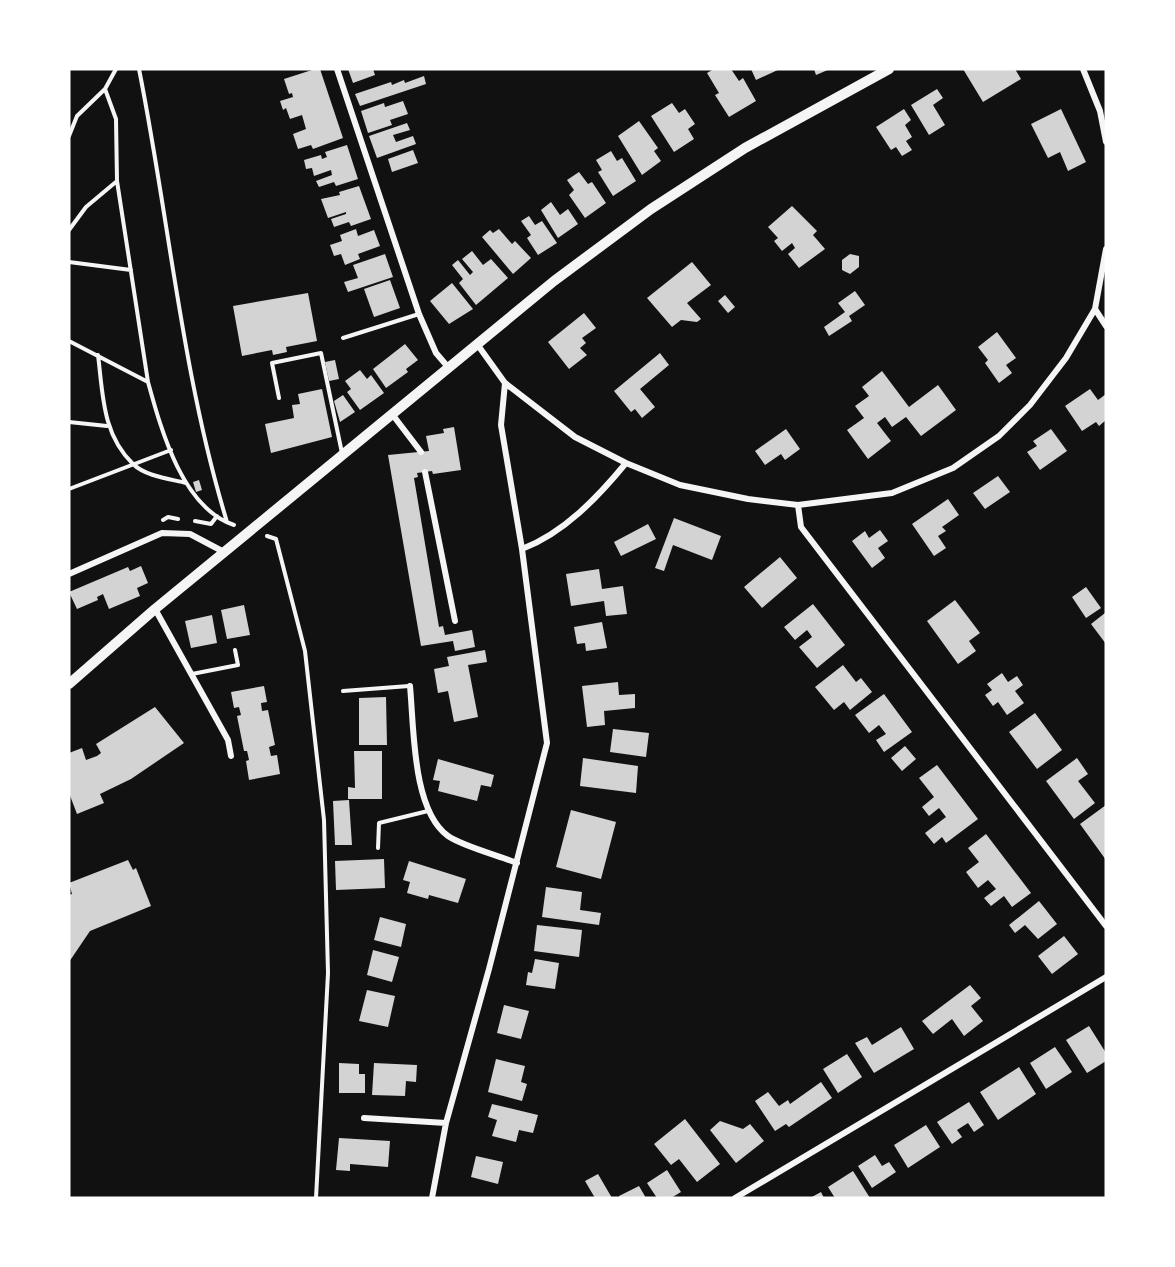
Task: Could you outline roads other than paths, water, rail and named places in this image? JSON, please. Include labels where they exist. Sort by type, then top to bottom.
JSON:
[{"type":"street","points":[[337,69],[419,314],[436,353],[448,367]]},
{"type":"street","points":[[69,684],[155,609],[554,281],[684,187],[745,148],[876,72],[889,69]]},
{"type":"street","points":[[1083,69],[1100,111],[1106,142]]},
{"type":"street","points":[[476,343],[506,383],[576,437],[626,463],[680,485],[798,505],[892,493],[953,468],[999,436],[1030,405],[1066,358],[1095,309],[1106,249]]},
{"type":"street","points":[[1095,309],[1106,327]]},
{"type":"street","points":[[432,1198],[446,1123],[517,863],[547,743],[522,549],[501,425],[506,383]]},
{"type":"street","points":[[392,414],[422,452]]},
{"type":"street","points":[[522,549],[546,540],[605,489],[626,463]]},
{"type":"street","points":[[425,472],[455,621]]},
{"type":"street","points":[[798,505],[801,527],[1106,926]]},
{"type":"street","points":[[69,574],[162,533],[190,534],[224,552]]},
{"type":"street","points":[[155,609],[228,740],[231,756]]},
{"type":"street","points":[[410,686],[417,763],[428,811],[448,836],[517,863]]},
{"type":"street","points":[[735,1198],[1106,977]]},
{"type":"street","points":[[364,1118],[446,1123]]},
{"type":"lane","points":[[343,338],[419,314]]},
{"type":"lane","points":[[279,398],[272,363],[321,353],[343,455]]},
{"type":"lane","points":[[191,674],[238,665],[235,650]]},
{"type":"lane","points":[[343,691],[410,686]]},
{"type":"lane","points":[[378,848],[379,823],[428,811]]}]
